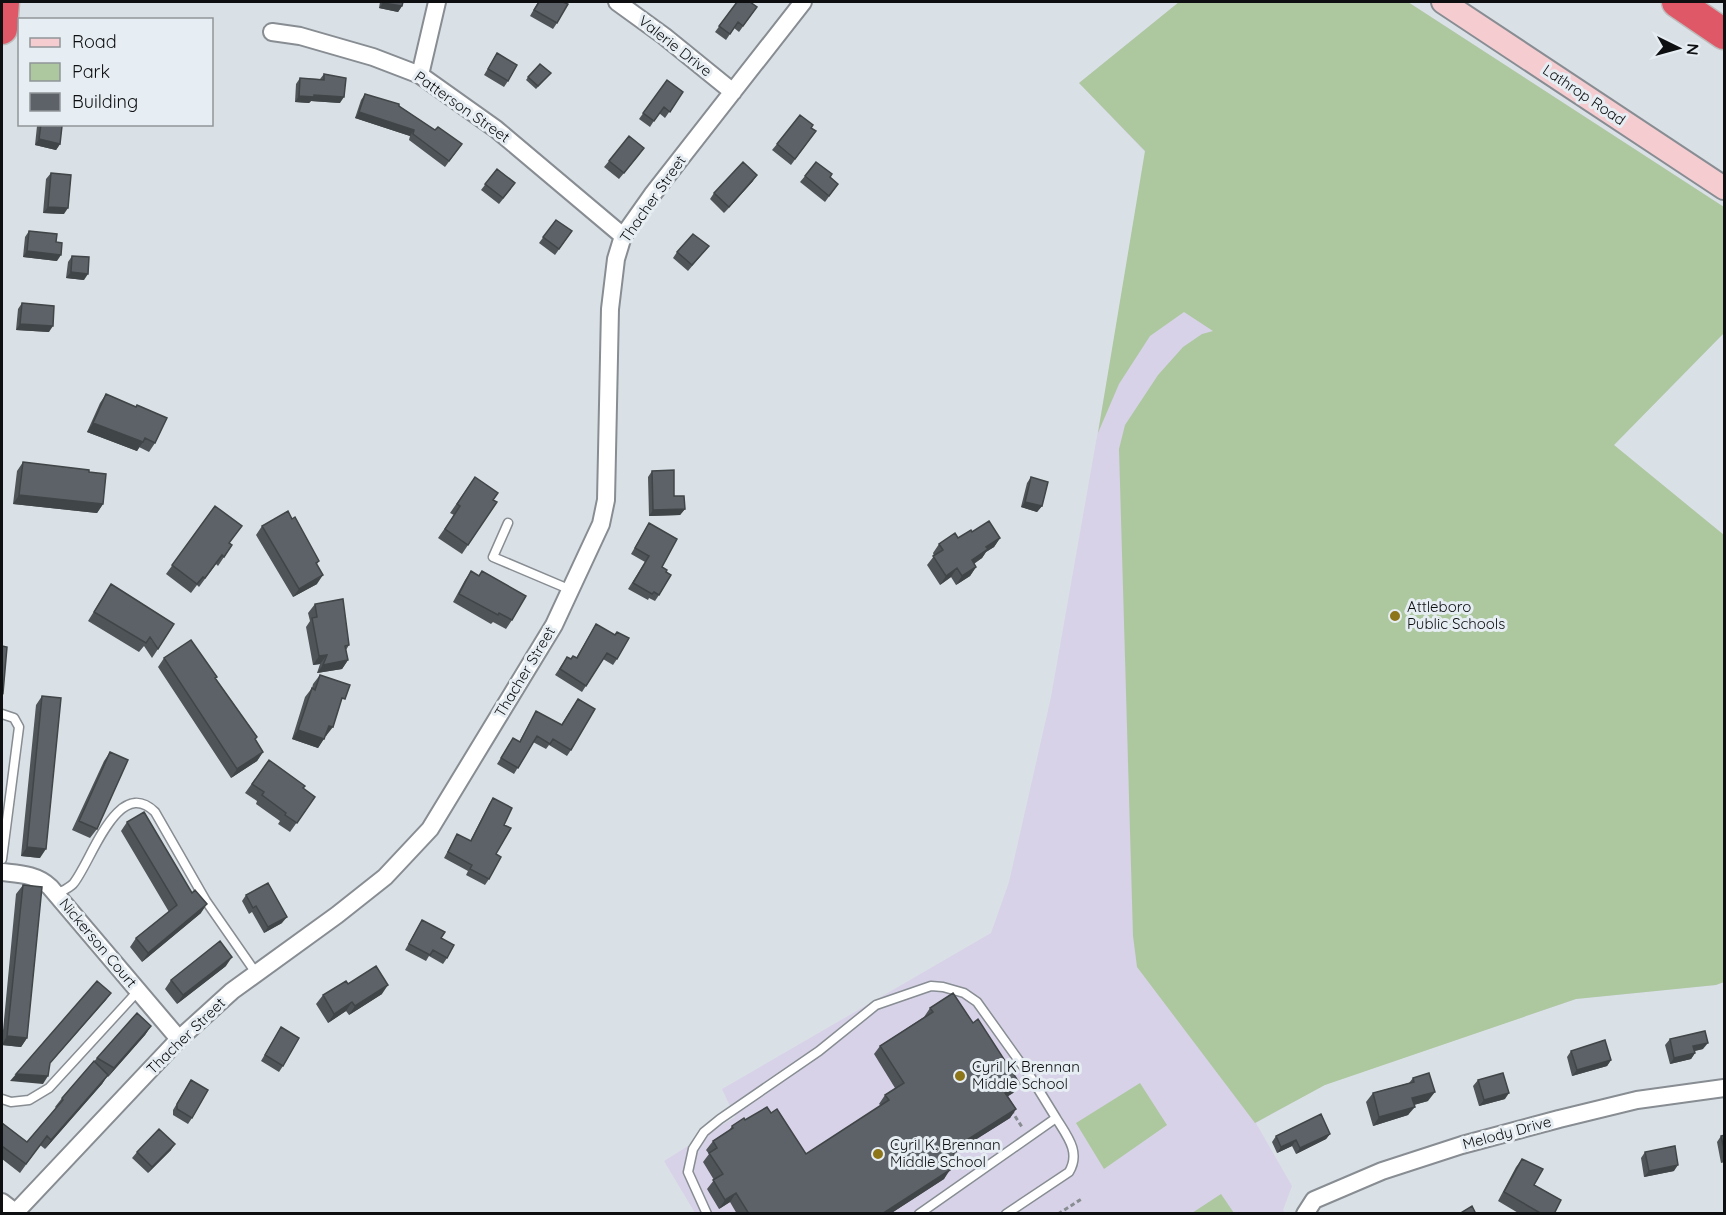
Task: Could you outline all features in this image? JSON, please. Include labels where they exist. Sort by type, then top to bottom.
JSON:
[{"type":"highway","points":[[1677,2],[1725,34]]},
{"type":"main road","name":"Lathrop Road","points":[[1443,2],[1725,188]]},
{"type":"street","points":[[420,75],[437,2]]},
{"type":"street","name":"Valerie Drive","points":[[617,2],[733,92]]},
{"type":"street","name":"Thacher Street","points":[[10,1209],[33,1195],[179,1039],[232,991],[385,878],[430,829],[538,652],[572,590],[601,524],[606,500],[610,309],[616,259],[624,236],[652,195],[802,2]]},
{"type":"street","name":"Patterson Street","points":[[272,32],[300,36],[373,57],[420,75],[496,129],[624,236]]},
{"type":"street","name":"Nickerson Court","points":[[2,872],[32,876],[43,881],[57,894],[179,1039]]},
{"type":"street","name":"Melody Drive","points":[[1305,1214],[1314,1200],[1382,1170],[1462,1145],[1637,1100],[1725,1088]]},
{"type":"lane","points":[[508,523],[492,557],[572,590]]},
{"type":"lane","points":[[2,714],[14,718],[19,727],[2,859]]},
{"type":"lane","points":[[57,894],[72,885],[112,818],[124,806],[132,803],[148,805],[155,812],[218,920],[256,973]]},
{"type":"lane","points":[[707,1214],[688,1172],[693,1149],[704,1132],[819,1052],[876,1005],[930,986],[964,993],[977,1002],[1032,1079],[1075,1149],[1073,1165],[1069,1172],[1006,1214]]},
{"type":"lane","points":[[2,1099],[11,1102],[29,1100],[49,1088],[138,991]]},
{"type":"lane","points":[[919,1214],[1056,1118]]},
{"type":"path","points":[[1010,1107],[1024,1131]]},
{"type":"path","points":[[955,1152],[965,1168]]},
{"type":"path","points":[[1058,1214],[1083,1198]]},
{"type":"shaded area","name":"Attleboro Public Schools","points":[[1179,2],[1408,2],[1724,207],[1724,333],[1614,445],[1724,535],[1724,982],[1716,985],[1576,999],[1324,1085],[1256,1123],[1292,1186],[1283,1210],[1285,1213],[695,1213],[664,1161],[735,1117],[722,1089],[991,933],[1009,882],[1051,697],[1145,152],[1079,83]]},
{"type":"green space","name":"Attleboro Public Schools","points":[[1179,2],[1408,2],[1724,207],[1724,333],[1614,445],[1724,535],[1724,982],[1716,985],[1576,999],[1325,1085],[1255,1123],[1137,967],[1133,936],[1119,449],[1125,425],[1158,375],[1183,347],[1202,334],[1213,331],[1184,312],[1150,336],[1119,384],[1098,433],[1145,151],[1079,83]]},
{"type":"green space","points":[[1140,1083],[1167,1125],[1104,1169],[1076,1123]]},
{"type":"green space","points":[[1221,1194],[1234,1213],[1192,1213]]},
{"type":"building","points":[[384,2],[403,2],[402,6]]},
{"type":"building","points":[[539,2],[568,4],[557,23],[534,10]]},
{"type":"building","points":[[737,2],[750,2],[757,7],[743,26],[738,22],[730,34],[719,26]]},
{"type":"building","points":[[497,53],[517,65],[508,81],[488,69]]},
{"type":"building","points":[[540,64],[551,73],[538,86],[528,77]]},
{"type":"building","points":[[324,74],[346,78],[344,97],[299,96],[300,78],[324,80]]},
{"type":"building","points":[[667,80],[683,92],[670,112],[664,107],[654,121],[643,113]]},
{"type":"building","points":[[365,94],[399,104],[435,130],[438,127],[462,144],[449,161],[413,134],[414,130],[359,112]]},
{"type":"building","points":[[800,115],[813,125],[811,128],[816,131],[795,159],[777,144]]},
{"type":"building","points":[[41,126],[62,126],[60,144],[39,139]]},
{"type":"building","points":[[629,136],[644,148],[624,173],[609,161]]},
{"type":"building","points":[[743,162],[757,175],[729,207],[714,193]]},
{"type":"building","points":[[816,162],[832,174],[830,177],[838,184],[829,196],[805,176]]},
{"type":"building","points":[[497,169],[515,183],[503,198],[485,184]]},
{"type":"building","points":[[51,173],[71,175],[68,208],[48,207]]},
{"type":"building","points":[[556,220],[572,231],[559,249],[543,237]]},
{"type":"building","points":[[29,231],[57,234],[56,242],[62,243],[61,255],[27,251]]},
{"type":"building","points":[[693,234],[709,246],[692,265],[677,252]]},
{"type":"building","points":[[72,256],[89,257],[88,274],[71,272]]},
{"type":"building","points":[[22,303],[54,306],[53,326],[20,324]]},
{"type":"building","points":[[106,394],[167,418],[155,443],[145,438],[143,442],[93,423]]},
{"type":"building","points":[[23,462],[106,474],[103,504],[19,495]]},
{"type":"building","points":[[674,470],[674,496],[684,496],[685,509],[653,510],[652,471]]},
{"type":"building","points":[[475,477],[498,493],[493,500],[497,502],[468,545],[445,529],[460,506],[457,504]]},
{"type":"building","points":[[1031,477],[1048,482],[1042,506],[1025,502]]},
{"type":"building","points":[[215,506],[242,526],[229,543],[232,545],[224,557],[222,555],[205,578],[203,577],[197,584],[172,565]]},
{"type":"building","points":[[288,511],[292,519],[295,517],[319,561],[316,563],[323,575],[299,589],[262,526]]},
{"type":"building","points":[[989,521],[1000,538],[972,560],[976,567],[962,576],[957,568],[946,576],[933,556],[943,550],[939,544],[955,533],[958,538]]},
{"type":"building","points":[[649,523],[677,539],[662,567],[671,575],[659,595],[654,592],[652,594],[633,583],[649,556],[635,548]]},
{"type":"building","points":[[471,571],[479,576],[482,571],[526,596],[512,620],[459,594]]},
{"type":"building","points":[[111,584],[174,624],[158,649],[150,637],[146,643],[94,612]]},
{"type":"building","points":[[343,599],[349,645],[345,646],[348,660],[323,665],[327,655],[319,656],[312,618],[317,617],[315,604]]},
{"type":"building","points":[[596,624],[615,635],[617,632],[629,638],[617,659],[607,653],[586,686],[560,669],[567,657],[577,658]]},
{"type":"building","points":[[191,640],[257,737],[255,739],[263,752],[237,769],[164,658]]},
{"type":"building","points":[[2,646],[7,647],[3,693],[2,692]]},
{"type":"building","points":[[320,675],[350,685],[345,699],[342,698],[333,727],[329,726],[324,739],[298,730],[312,688],[315,690]]},
{"type":"building","points":[[42,696],[61,698],[46,849],[27,847]]},
{"type":"building","points":[[578,699],[595,709],[571,750],[553,739],[550,744],[537,736],[518,768],[501,758],[513,738],[520,742],[536,711],[562,725]]},
{"type":"building","points":[[110,752],[128,760],[97,829],[79,821]]},
{"type":"building","points":[[269,760],[305,786],[303,788],[315,797],[297,823],[262,795],[264,792],[252,784]]},
{"type":"building","points":[[493,798],[512,808],[504,825],[511,828],[496,854],[501,857],[489,879],[470,869],[472,865],[448,852],[457,834],[471,841]]},
{"type":"building","points":[[144,812],[192,893],[195,890],[207,904],[148,953],[136,938],[177,905],[127,822]]},
{"type":"building","points":[[268,883],[287,917],[268,927],[256,906],[253,908],[246,895]]},
{"type":"building","points":[[23,885],[42,887],[27,1038],[7,1036]]},
{"type":"building","points":[[422,920],[445,932],[441,938],[454,945],[447,958],[433,950],[430,955],[409,944]]},
{"type":"building","points":[[220,941],[232,957],[183,995],[171,980]]},
{"type":"building","points":[[376,966],[388,985],[355,1006],[352,1002],[334,1014],[323,995],[346,981],[348,984]]},
{"type":"building","points":[[97,981],[111,993],[50,1063],[48,1076],[16,1074]]},
{"type":"building","name":"Cyril K. Brennan Middle School","points":[[953,993],[973,1023],[978,1019],[1020,1084],[1005,1093],[1016,1109],[951,1150],[957,1158],[947,1165],[950,1170],[882,1214],[749,1214],[736,1193],[725,1200],[713,1180],[723,1174],[709,1153],[717,1148],[713,1141],[744,1118],[745,1120],[767,1107],[771,1113],[777,1109],[806,1154],[889,1100],[885,1095],[904,1083],[880,1046],[933,1012],[930,1008]]},
{"type":"building","points":[[137,1013],[151,1026],[114,1068],[97,1058]]},
{"type":"building","points":[[281,1027],[299,1038],[283,1066],[265,1055]]},
{"type":"building","points":[[1705,1031],[1708,1043],[1693,1046],[1695,1053],[1674,1058],[1670,1039]]},
{"type":"building","points":[[1605,1040],[1611,1060],[1577,1070],[1571,1051]]},
{"type":"building","points":[[94,1061],[108,1075],[51,1140],[47,1136],[26,1164],[2,1146],[2,1123],[27,1142]]},
{"type":"building","points":[[1429,1073],[1435,1092],[1412,1098],[1415,1107],[1379,1117],[1373,1093],[1414,1082],[1413,1078]]},
{"type":"building","points":[[1503,1073],[1509,1093],[1484,1100],[1478,1080]]},
{"type":"building","points":[[191,1080],[208,1090],[192,1118],[177,1109],[177,1104]]},
{"type":"building","points":[[1321,1114],[1330,1134],[1300,1148],[1296,1140],[1281,1147],[1276,1136]]},
{"type":"building","points":[[159,1129],[175,1144],[152,1167],[137,1152]]},
{"type":"building","points":[[1725,1135],[1725,1153],[1721,1136]]},
{"type":"building","points":[[1675,1146],[1678,1165],[1649,1171],[1645,1152]]},
{"type":"building","points":[[1522,1159],[1543,1169],[1534,1185],[1561,1200],[1554,1214],[1542,1214],[1504,1192]]},
{"type":"building","points":[[1472,1206],[1476,1214],[1459,1214]]},
{"type":"place","name":"Attleboro Public Schools","points":[[1395,616]]},
{"type":"place","name":"Cyril K Brennan Middle School","points":[[960,1076]]},
{"type":"place","name":"Cyril K. Brennan Middle School","points":[[878,1154]]}]
